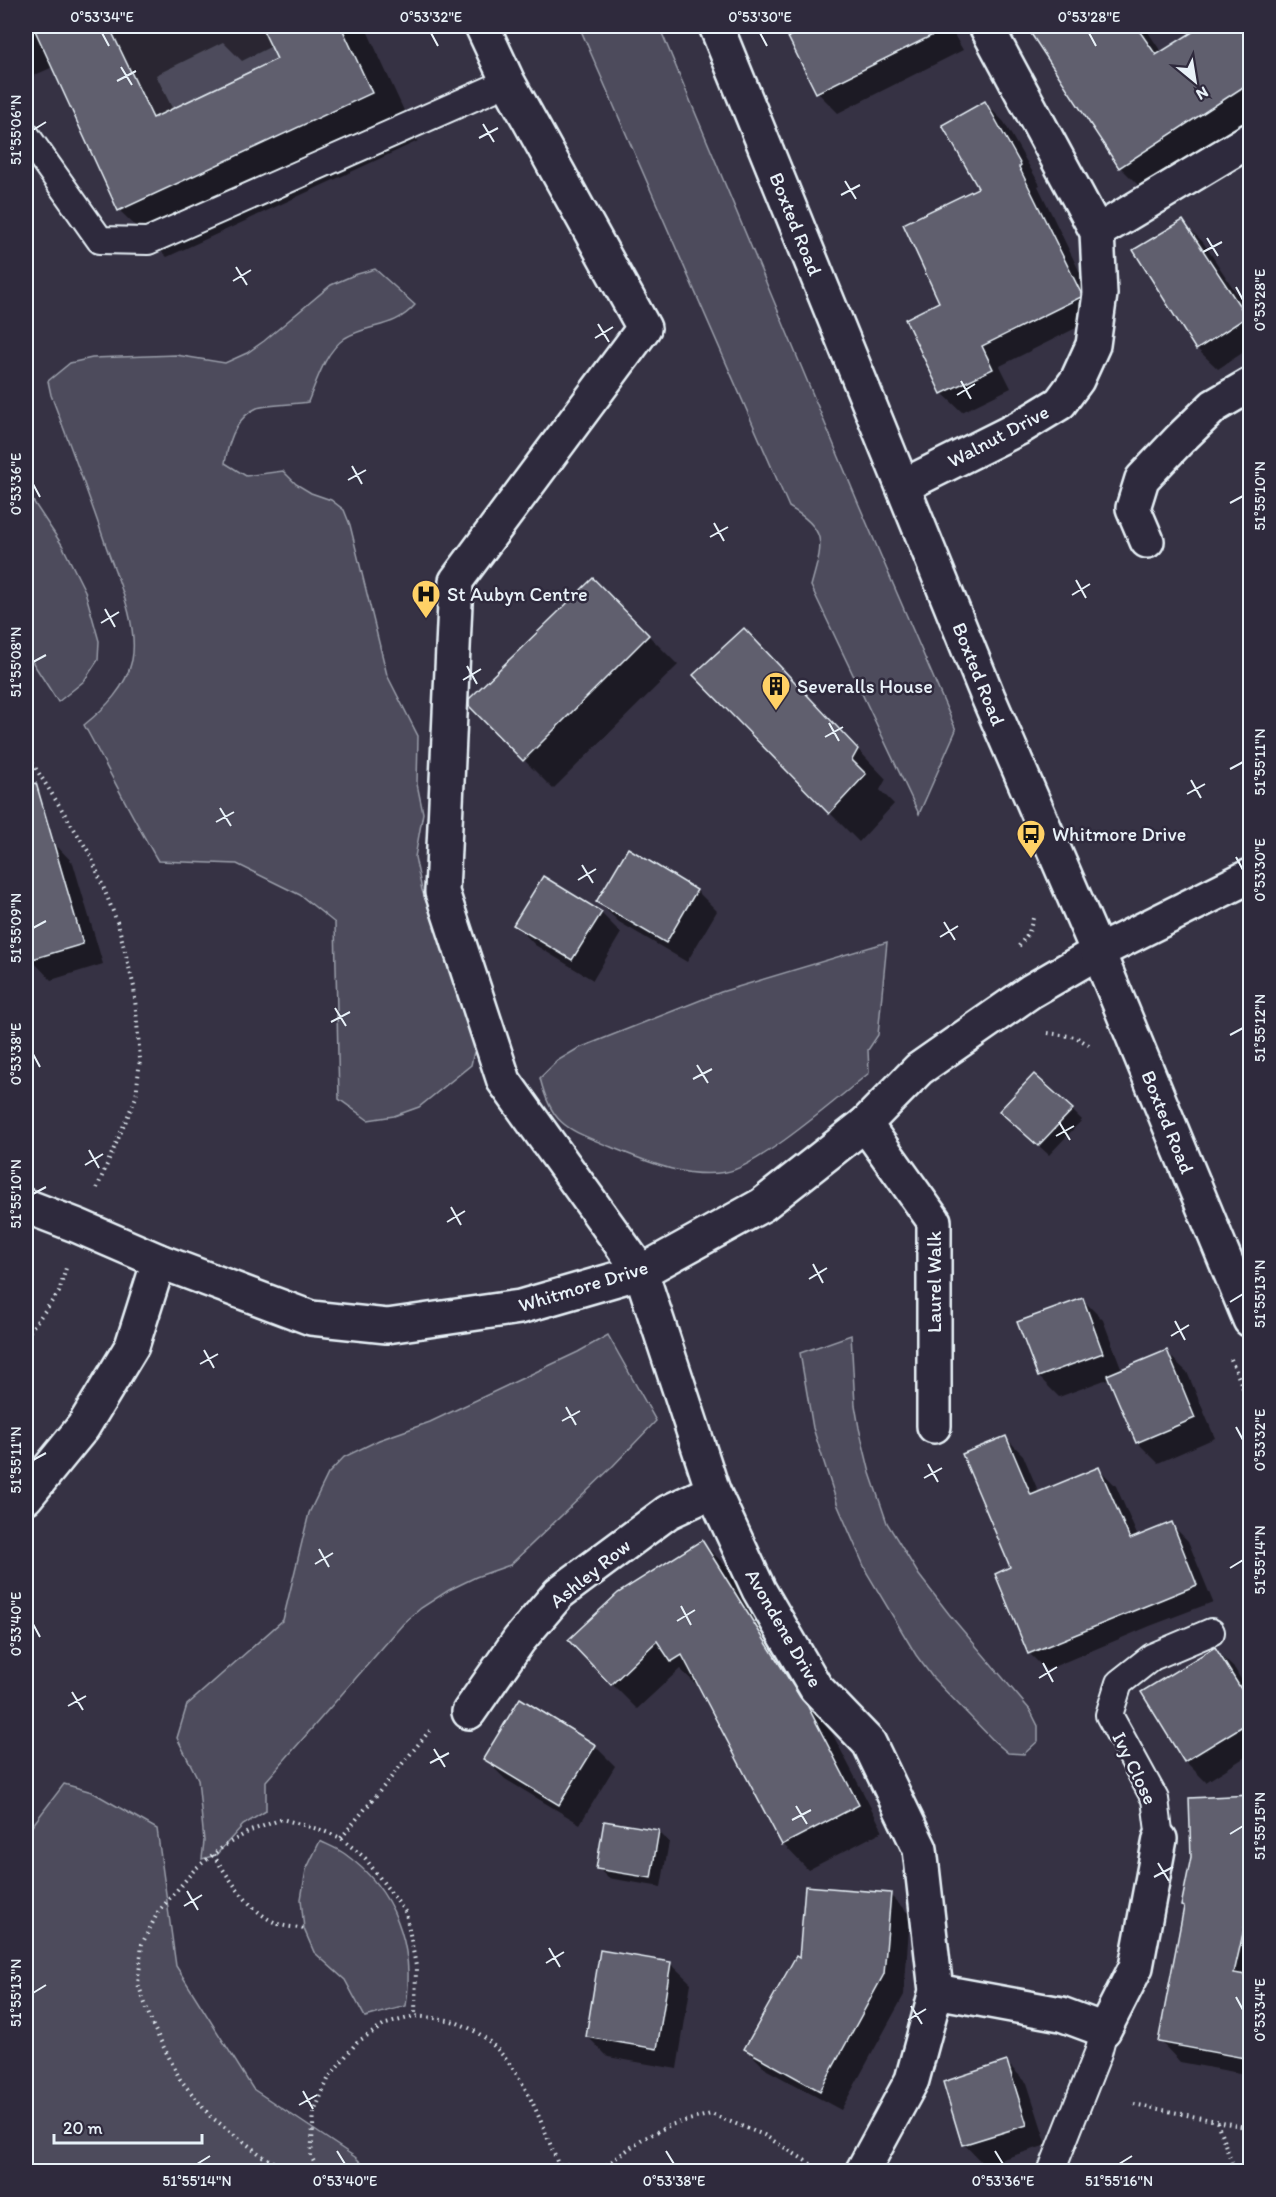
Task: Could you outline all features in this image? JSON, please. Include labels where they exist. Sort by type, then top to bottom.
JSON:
[{"type":"street","points":[[482,26],[508,82]]},
{"type":"street","name":"Boxted Road","points":[[716,26],[988,697],[1098,952],[1251,1320]]},
{"type":"street","name":"Walnut Drive","points":[[903,486],[1019,428],[1060,403],[1077,381],[1093,345],[1100,294],[1097,232],[986,26]]},
{"type":"street","name":"Avondene Drive","points":[[508,82],[644,328],[456,581],[442,892],[504,1081],[641,1272],[713,1491],[759,1590],[816,1689],[869,1743],[920,1849],[936,1991],[912,2080],[862,2172]]},
{"type":"street","points":[[1097,232],[1251,140]]},
{"type":"street","points":[[1147,541],[1133,508],[1142,479],[1215,406],[1251,385]]},
{"type":"street","name":"Whitmore Drive","points":[[26,1206],[159,1261],[311,1318],[387,1326],[520,1307],[641,1272],[762,1205],[865,1124],[919,1069],[1031,991],[1098,952],[1251,876]]},
{"type":"street","name":"Laurel Walk","points":[[865,1124],[934,1221],[934,1426]]},
{"type":"street","points":[[26,1497],[83,1427],[132,1346],[159,1261]]},
{"type":"street","name":"Ashley Row","points":[[469,1712],[519,1640],[559,1593],[668,1512],[713,1491]]},
{"type":"street","name":"Ivy Close","points":[[1104,2030],[1136,1967],[1160,1839]]},
{"type":"street","points":[[936,1991],[1061,2014],[1104,2030]]},
{"type":"lane","points":[[26,135],[100,240],[148,241],[508,82]]},
{"type":"lane","name":"Ivy Close","points":[[1160,1839],[1155,1799],[1109,1715],[1119,1683],[1152,1657],[1211,1632]]},
{"type":"lane","points":[[1051,2172],[1098,2053],[1104,2030]]},
{"type":"path","points":[[26,753],[90,854],[118,924],[134,987],[140,1059],[136,1097],[104,1174],[78,1226],[58,1292],[26,1336]]},
{"type":"path","points":[[296,2172],[265,2158],[210,2116],[180,2079],[153,2026],[138,1984],[142,1944],[158,1912],[195,1869],[224,1846],[250,1831],[282,1819],[341,1838],[365,1858],[406,1912],[416,1966],[415,2016]]},
{"type":"path","points":[[213,1855],[237,1888],[257,1910],[276,1923],[304,1929]]},
{"type":"path","points":[[319,2172],[311,2156],[314,2112],[329,2077],[357,2042],[386,2024],[415,2016],[460,2023],[486,2040],[511,2066],[533,2102],[558,2164]]},
{"type":"path","points":[[1134,2104],[1251,2128]]},
{"type":"path","points":[[597,2172],[641,2140],[670,2125],[711,2114],[764,2135],[823,2172]]},
{"type":"path","points":[[1217,2121],[1235,2172]]},
{"type":"path","points":[[544,2172],[558,2164],[576,2166],[588,2172]]},
{"type":"shaded area","points":[[261,26],[277,59],[153,118],[109,27]]},
{"type":"shaded area","points":[[579,26],[659,26],[859,505],[956,730],[919,814],[811,586],[820,549],[817,532],[811,524],[789,507]]},
{"type":"shaded area","points":[[375,269],[415,305],[399,318],[354,333],[338,344],[322,367],[308,402],[261,407],[250,412],[238,424],[234,432],[225,463],[246,476],[283,471],[296,484],[311,493],[331,500],[344,510],[350,525],[387,675],[418,736],[417,784],[423,813],[415,857],[422,890],[476,1043],[471,1065],[419,1107],[394,1116],[368,1120],[339,1099],[335,923],[300,895],[237,864],[158,861],[84,725],[100,712],[125,680],[132,660],[132,632],[121,587],[51,395],[48,381],[70,363],[92,358],[176,355],[225,363],[247,353],[264,341],[331,285]]},
{"type":"shaded area","points":[[26,485],[33,501],[62,545],[85,591],[99,641],[98,660],[84,681],[58,702],[26,652]]},
{"type":"shaded area","points":[[887,942],[878,1035],[868,1050],[869,1073],[778,1145],[740,1167],[711,1174],[667,1168],[573,1130],[556,1117],[550,1107],[540,1078],[557,1061],[577,1049],[721,992]]},
{"type":"shaded area","points":[[608,1335],[656,1421],[610,1469],[510,1565],[449,1590],[421,1608],[403,1624],[266,1781],[266,1811],[243,1825],[216,1855],[202,1859],[204,1841],[198,1779],[177,1738],[187,1705],[283,1620],[309,1513],[328,1474],[344,1457],[379,1440],[430,1422],[578,1352]]},
{"type":"shaded area","points":[[851,1335],[855,1405],[859,1428],[870,1473],[887,1523],[919,1575],[1030,1710],[1038,1726],[1038,1741],[1024,1754],[1008,1753],[933,1678],[916,1655],[867,1573],[838,1506],[813,1428],[800,1353]]},
{"type":"shaded area","points":[[64,1784],[92,1792],[157,1829],[176,1966],[253,2089],[355,2157],[370,2171],[26,2171],[26,1834]]},
{"type":"shaded area","points":[[320,1841],[342,1852],[362,1868],[389,1902],[404,1941],[408,1984],[406,2006],[365,2017],[345,1980],[314,1952],[304,1929],[301,1899],[306,1870]]},
{"type":"building","points":[[33,26],[109,26],[153,118],[277,59],[261,26],[341,26],[372,93],[118,211]]},
{"type":"building","points":[[810,26],[951,26],[816,93],[788,37]]},
{"type":"building","points":[[1026,26],[1136,26],[1156,55],[1202,26],[1251,26],[1251,82],[1119,168]]},
{"type":"building","points":[[985,101],[1021,165],[1019,167],[1081,297],[982,346],[993,369],[941,394],[905,319],[939,302],[903,224],[978,188],[942,125]]},
{"type":"building","points":[[1183,220],[1247,317],[1196,350],[1133,250]]},
{"type":"building","points":[[593,578],[649,635],[523,761],[469,706],[469,699]]},
{"type":"building","name":"Severalls House","points":[[744,628],[858,749],[852,760],[866,774],[829,814],[693,675]]},
{"type":"building","points":[[36,783],[83,944],[26,961],[26,785]]},
{"type":"building","points":[[628,848],[697,890],[666,943],[596,902]]},
{"type":"building","points":[[543,876],[602,912],[572,960],[513,925]]},
{"type":"building","points":[[1034,1074],[1073,1109],[1038,1146],[999,1111]]},
{"type":"building","points":[[1083,1298],[1103,1353],[1038,1377],[1017,1322]]},
{"type":"building","points":[[1167,1350],[1195,1418],[1136,1443],[1107,1375]]},
{"type":"building","points":[[1006,1436],[1031,1495],[1099,1467],[1130,1539],[1172,1522],[1197,1585],[1028,1654],[995,1574],[1010,1567],[962,1454]]},
{"type":"building","points":[[702,1540],[807,1705],[859,1805],[782,1845],[682,1655],[671,1662],[657,1641],[611,1685],[568,1640],[618,1593]]},
{"type":"building","points":[[1215,1647],[1251,1705],[1251,1721],[1184,1762],[1141,1692]]},
{"type":"building","points":[[520,1698],[596,1745],[559,1805],[483,1759]]},
{"type":"building","points":[[1251,1795],[1251,1899],[1234,1973],[1251,1976],[1251,2022],[1244,2058],[1158,2042],[1184,1907],[1181,1906],[1191,1857],[1189,1798]]},
{"type":"building","points":[[604,1821],[659,1830],[651,1878],[596,1869]]},
{"type":"building","points":[[805,1886],[891,1893],[884,1974],[820,2091],[744,2049],[796,1956],[799,1958]]},
{"type":"building","points":[[600,1950],[671,1962],[657,2049],[586,2037]]},
{"type":"building","points":[[1007,2061],[1027,2125],[962,2145],[943,2082]]},
{"type":"place","name":"St Aubyn Centre","points":[[426,620]]},
{"type":"place","name":"Severalls House","points":[[776,712]]},
{"type":"place","name":"Whitmore Drive","points":[[1031,860]]}]
